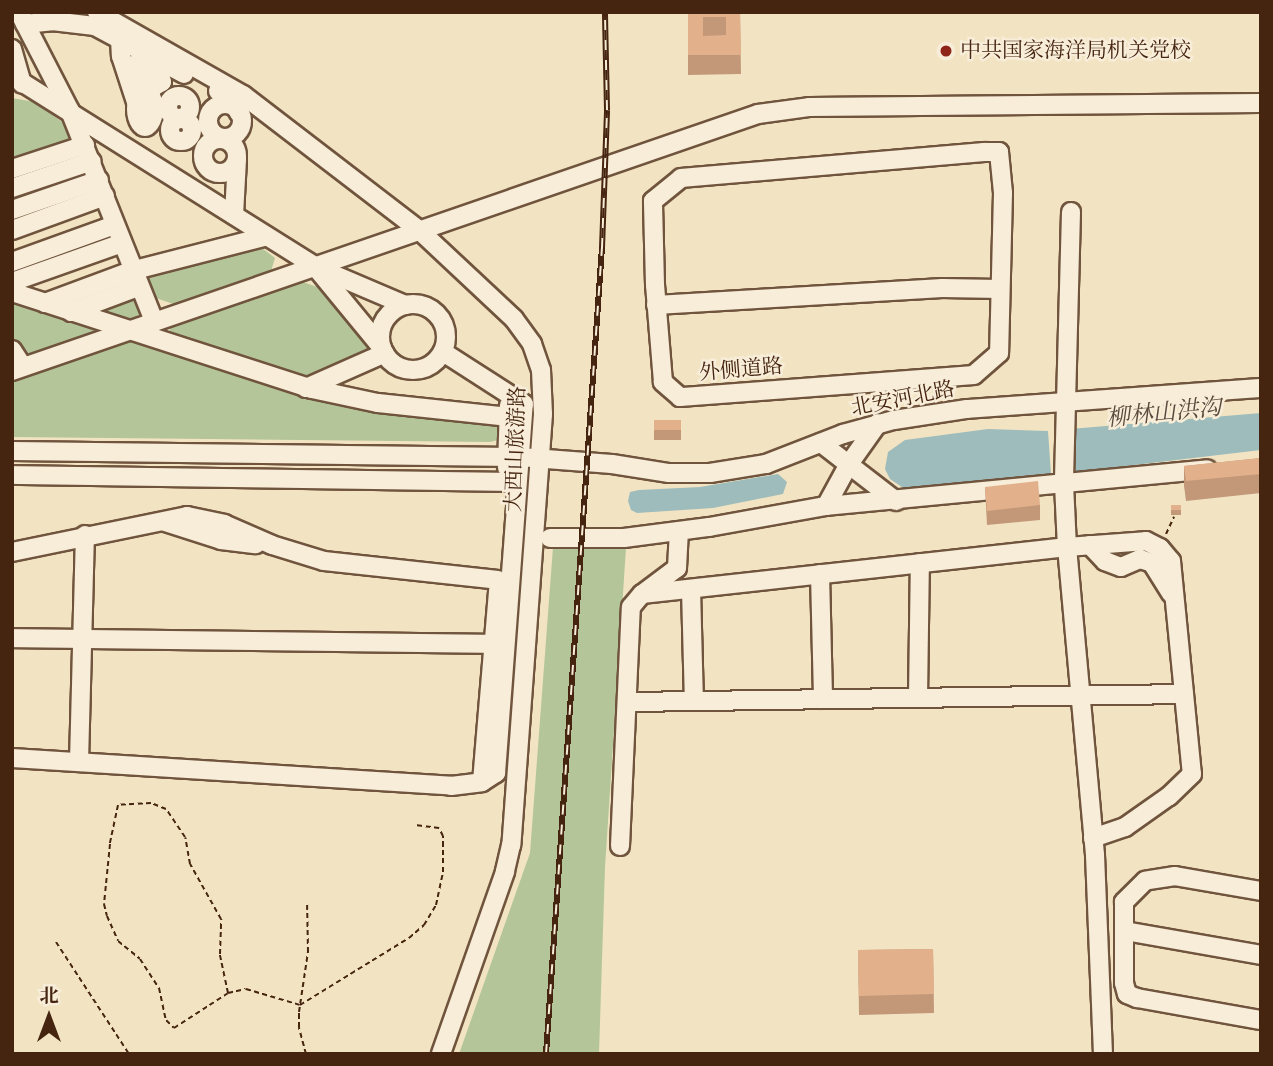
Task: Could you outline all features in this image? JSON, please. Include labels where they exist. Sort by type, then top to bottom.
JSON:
[{"type":"street","name":"大西山旅游路","points":[[97,12],[243,95],[419,230],[514,319],[532,344],[541,370],[543,414],[511,845],[505,872],[441,1054]]},
{"type":"street","points":[[22,18],[81,23],[120,39],[142,63],[183,73],[231,98],[242,122],[239,130],[232,137],[211,141],[204,149],[206,166],[215,172],[227,172],[237,159]]},
{"type":"street","points":[[22,18],[89,153],[135,279],[154,321]]},
{"type":"street","points":[[120,39],[121,56],[136,102]]},
{"type":"street","points":[[12,50],[16,82],[70,111],[316,267],[405,305],[427,306],[442,321],[446,331],[443,352],[436,360],[417,369],[396,365],[316,267]]},
{"type":"street","points":[[180,118],[169,113],[167,106],[183,73]]},
{"type":"street","points":[[12,351],[18,369],[758,114],[809,107],[1261,103]]},
{"type":"street","points":[[234,215],[237,159],[235,148],[210,129],[210,114],[222,104],[232,106],[239,113]]},
{"type":"street","name":"外侧道路","points":[[999,152],[1003,193],[1000,289],[999,353],[974,375],[680,397],[663,382],[656,305],[653,201],[681,178],[761,169],[999,152]]},
{"type":"street","points":[[12,169],[89,153]]},
{"type":"street","points":[[12,188],[89,153]]},
{"type":"street","points":[[12,210],[102,188]]},
{"type":"street","points":[[12,230],[102,188]]},
{"type":"street","points":[[1070,212],[1064,484],[1079,696],[1093,838],[1103,1054]]},
{"type":"street","points":[[12,262],[116,225]]},
{"type":"street","points":[[45,303],[135,279],[267,236]]},
{"type":"street","points":[[12,282],[122,243]]},
{"type":"street","points":[[71,312],[135,279]]},
{"type":"street","points":[[656,305],[942,288],[1000,289]]},
{"type":"street","points":[[12,292],[306,388],[377,403],[509,417]]},
{"type":"street","points":[[384,351],[380,338],[387,317],[405,305]]},
{"type":"street","points":[[306,388],[384,351]]},
{"type":"street","points":[[443,352],[524,404],[514,457],[505,482],[482,782]]},
{"type":"street","name":"北安河北路","points":[[12,451],[514,457],[669,473],[710,473],[766,464],[878,423],[967,409],[1261,388]]},
{"type":"street","points":[[12,758],[451,786],[482,782],[496,773],[520,538],[509,395]]},
{"type":"street","points":[[826,506],[849,464],[878,423]]},
{"type":"street","points":[[821,443],[896,501]]},
{"type":"street","points":[[550,538],[624,538],[826,506],[1222,468]]},
{"type":"street","points":[[12,475],[505,482]]},
{"type":"street","points":[[12,552],[158,520],[221,540],[272,545],[324,561],[498,580]]},
{"type":"street","points":[[620,845],[631,607],[642,594],[677,568],[679,531]]},
{"type":"street","points":[[79,762],[85,535]]},
{"type":"street","points":[[642,594],[1067,547],[1146,541],[1160,548],[1171,561],[1192,774],[1169,796],[1125,827],[1093,838]]},
{"type":"street","points":[[1090,545],[1105,561],[1121,567],[1140,559],[1152,563],[1175,601]]},
{"type":"street","points":[[918,698],[920,563]]},
{"type":"street","points":[[820,574],[823,699]]},
{"type":"street","points":[[691,589],[694,701]]},
{"type":"street","points":[[12,638],[494,644]]},
{"type":"street","points":[[628,702],[1184,694]]},
{"type":"street","points":[[1261,891],[1175,876],[1145,881],[1124,902],[1124,983],[1127,994],[1261,1020]]},
{"type":"street","points":[[1125,932],[1261,955]]},
{"type":"path","points":[[1160,548],[1174,517]]},
{"type":"path","points":[[228,993],[220,954],[221,919],[190,864],[185,837],[166,809],[151,803],[118,806],[110,844],[104,904],[118,942],[140,959],[159,988],[166,1020],[174,1028],[228,993],[259,990],[300,1005]]},
{"type":"path","points":[[300,1005],[410,938],[424,925],[436,905],[443,872],[443,836],[439,828],[415,825]]},
{"type":"path","points":[[306,1054],[299,1027],[308,952],[307,902]]},
{"type":"path","points":[[56,942],[129,1054]]},
{"type":"green space","points":[[12,98],[35,102],[73,130],[78,142],[12,164]]},
{"type":"green space","points":[[258,245],[275,258],[271,271],[264,277],[190,304],[176,305],[156,298],[140,273]]},
{"type":"green space","points":[[297,280],[332,292],[368,347],[368,354],[309,381],[169,334],[171,323]]},
{"type":"green space","points":[[133,294],[141,307],[137,319],[128,321],[89,309]]},
{"type":"green space","points":[[12,301],[96,326],[99,333],[38,355],[25,353],[12,339]]},
{"type":"green space","points":[[133,336],[340,404],[500,424],[502,439],[490,442],[12,437],[12,378]]},
{"type":"green space","points":[[553,547],[626,548],[605,867],[599,1054],[459,1054],[530,853]]},
{"type":"water","points":[[1261,413],[1261,450],[1075,472],[1070,429]]},
{"type":"water","points":[[988,429],[1048,431],[1051,474],[905,489],[890,479],[885,469],[888,452],[905,440]]},
{"type":"water","points":[[778,474],[787,482],[783,494],[713,508],[637,513],[631,510],[628,501],[630,492],[639,490],[700,487]]},
{"type":"building","points":[[688,12],[740,12],[741,55],[688,55]],"holes":[[[703,17],[726,17],[726,35],[703,36]]]},
{"type":"building","points":[[654,420],[681,420],[681,430],[654,430]]},
{"type":"building","points":[[1261,458],[1261,474],[1186,481],[1184,466]]},
{"type":"building","points":[[1038,481],[1040,505],[987,511],[985,487]]},
{"type":"building","points":[[1171,505],[1181,505],[1181,510],[1171,510]]},
{"type":"building","points":[[933,949],[934,994],[859,996],[858,950]]},
{"type":"railway","points":[[546,1054],[602,248],[607,110],[605,12]]},
{"type":"place","name":"中共国家海洋局机关党校","points":[[946,51]]},
{"type":"water label","name":"柳林山洪沟","points":[[1164,413]]}]
